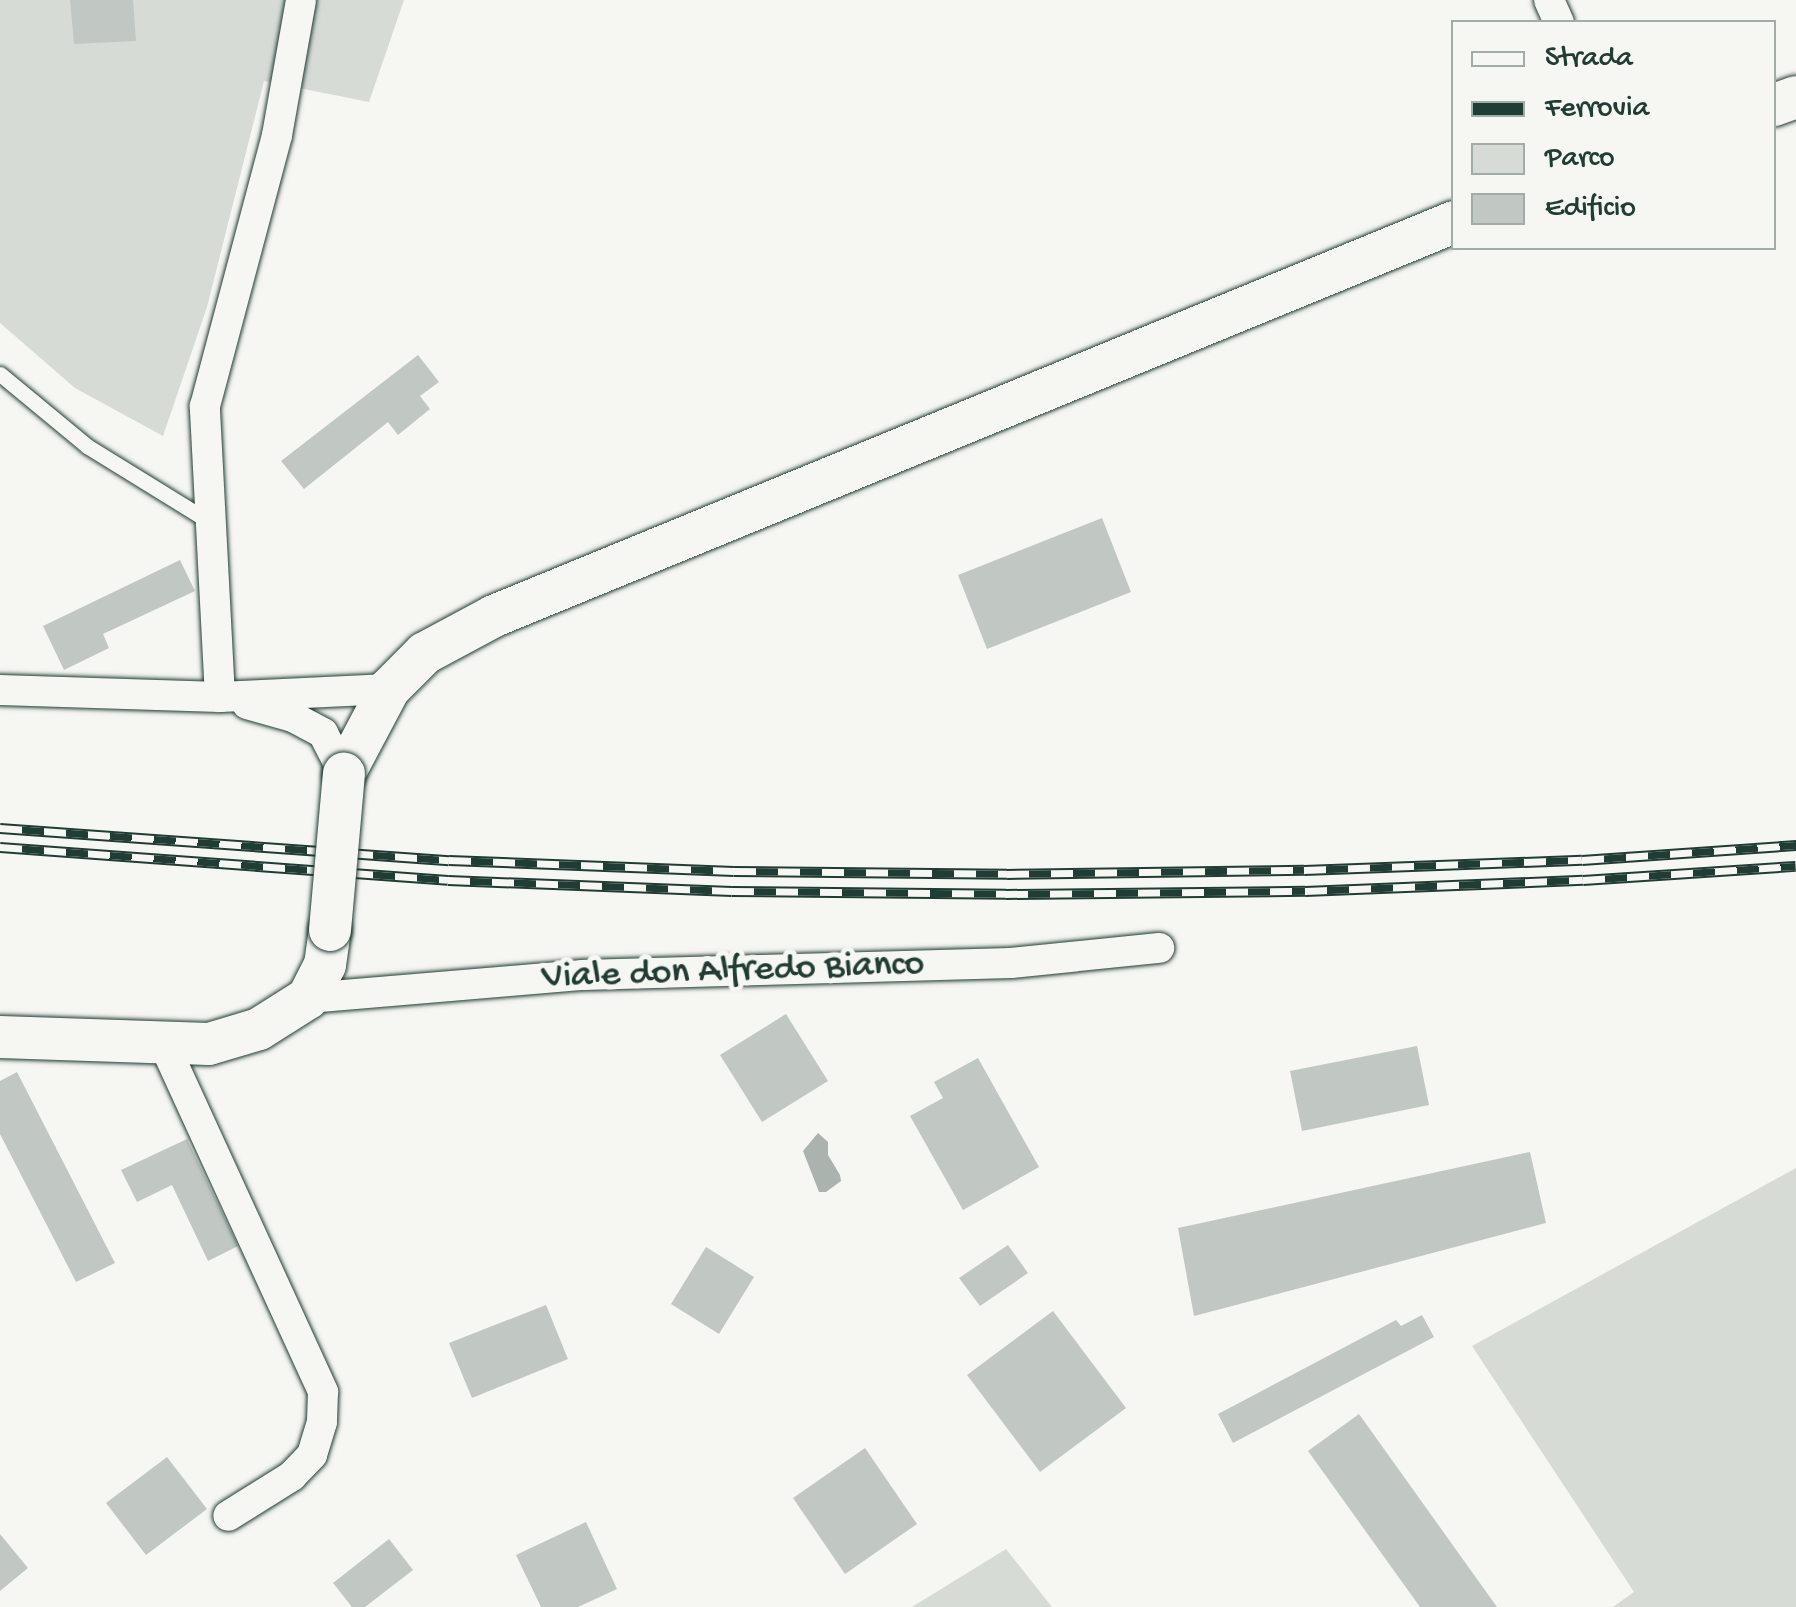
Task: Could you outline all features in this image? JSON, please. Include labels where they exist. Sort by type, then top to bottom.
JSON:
[{"type":"street","points":[[220,696],[206,406],[277,135],[301,0]]},
{"type":"street","points":[[308,998],[325,965],[344,774],[398,680],[426,653],[494,616],[1451,223]]},
{"type":"street","points":[[0,690],[220,696],[398,680]]},
{"type":"street","points":[[220,696],[293,717],[324,733],[344,774]]},
{"type":"street","name":"Viale don Alfredo Bianco","points":[[0,1037],[209,1044],[259,1030],[308,998],[583,975],[1010,963],[1159,948]]},
{"type":"street","points":[[163,1042],[323,1392],[322,1422],[312,1455],[292,1476],[228,1516]]},
{"type":"lane","points":[[0,374],[87,446],[210,522]]},
{"type":"green space","points":[[0,0],[404,0],[369,102],[264,81],[207,307],[163,436],[75,388],[0,323]]},
{"type":"green space","points":[[1796,1168],[1796,1607],[1613,1607],[1634,1592],[1472,1346]]},
{"type":"green space","points":[[1006,1549],[1052,1607],[912,1607]]},
{"type":"shaded area","points":[[818,1133],[828,1142],[828,1155],[841,1181],[826,1192],[819,1192],[803,1151]]},
{"type":"building","points":[[70,0],[133,0],[136,41],[74,44]]},
{"type":"building","points":[[418,355],[439,382],[420,396],[430,409],[398,435],[388,422],[304,489],[281,461]]},
{"type":"building","points":[[1102,518],[1131,592],[987,649],[958,575]]},
{"type":"building","points":[[180,560],[195,591],[103,634],[109,648],[64,670],[43,626]]},
{"type":"building","points":[[786,1014],[828,1081],[762,1122],[720,1055]]},
{"type":"building","points":[[1417,1046],[1429,1105],[1302,1131],[1290,1071]]},
{"type":"building","points":[[978,1058],[1039,1167],[963,1210],[910,1116],[943,1098],[934,1082]]},
{"type":"building","points":[[17,1072],[115,1263],[76,1282],[0,1134],[0,1081]]},
{"type":"building","points":[[187,1139],[238,1246],[208,1261],[172,1185],[137,1202],[121,1170]]},
{"type":"building","points":[[1530,1152],[1546,1223],[1194,1316],[1178,1228]]},
{"type":"building","points":[[1008,1245],[1028,1273],[980,1306],[959,1278]]},
{"type":"building","points":[[706,1247],[754,1277],[719,1334],[671,1304]]},
{"type":"building","points":[[546,1305],[568,1359],[472,1398],[449,1343]]},
{"type":"building","points":[[1053,1311],[1126,1408],[1040,1472],[967,1375]]},
{"type":"building","points":[[1422,1315],[1434,1337],[1233,1443],[1218,1414],[1396,1320],[1401,1326]]},
{"type":"building","points":[[1359,1414],[1497,1607],[1420,1607],[1308,1451]]},
{"type":"building","points":[[865,1448],[917,1524],[845,1574],[793,1498]]},
{"type":"building","points":[[167,1457],[207,1509],[146,1555],[106,1503]]},
{"type":"building","points":[[586,1522],[617,1589],[578,1607],[541,1607],[516,1555]]},
{"type":"building","points":[[0,1534],[28,1568],[0,1591]]},
{"type":"building","points":[[389,1539],[413,1570],[365,1607],[352,1607],[333,1583]]},
{"type":"railway","points":[[0,828],[449,860],[734,871],[1007,874],[1304,870],[1582,860],[1796,845]]},
{"type":"railway","points":[[0,847],[448,880],[732,891],[1006,894],[1305,891],[1583,880],[1796,866]]}]
